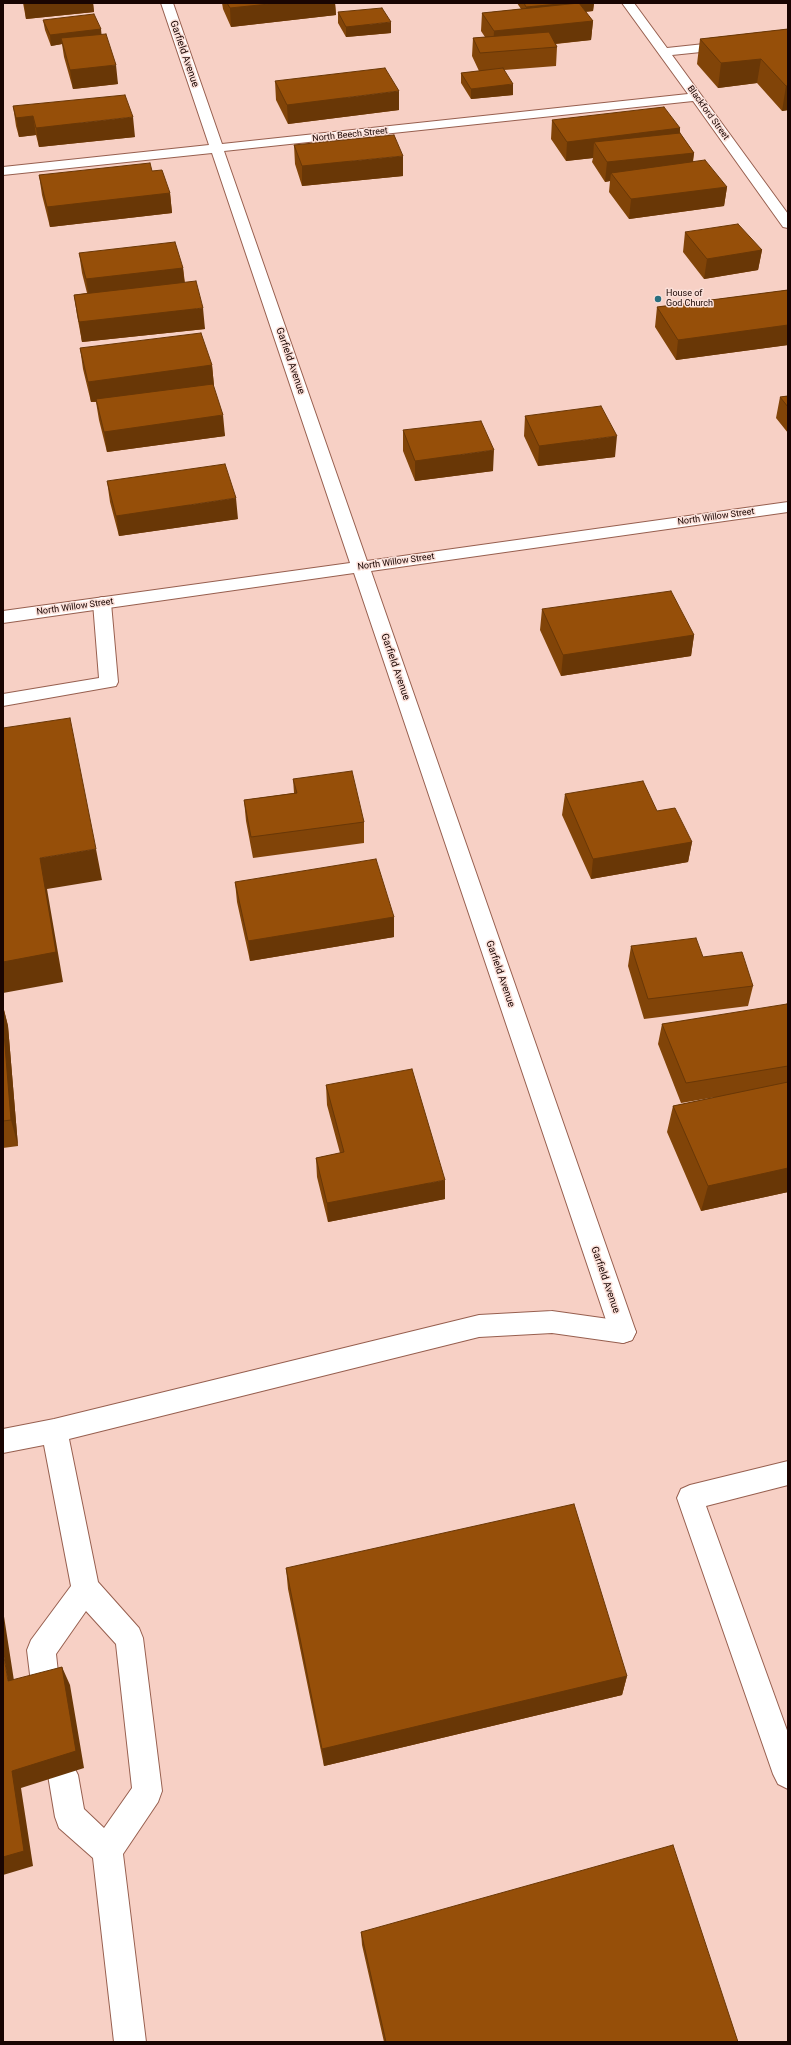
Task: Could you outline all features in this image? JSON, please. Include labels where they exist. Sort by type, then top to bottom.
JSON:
[{"type":"street","name":"Garfield Avenue","points":[[54,1431],[479,1326],[552,1322],[623,1332],[167,3]]},
{"type":"street","name":"Blackford Street","points":[[628,3],[788,224]]},
{"type":"street","points":[[663,52],[788,39]]},
{"type":"street","name":"North Beech Street","points":[[3,171],[696,97]]},
{"type":"street","name":"North Willow Street","points":[[3,617],[788,506]]},
{"type":"street","points":[[3,700],[109,682],[102,603]]},
{"type":"street","points":[[3,1441],[54,1431],[85,1589],[129,1638],[147,1791],[107,1851]]},
{"type":"street","points":[[788,1473],[690,1498],[788,1774]]},
{"type":"street","points":[[46,1691],[42,1650],[85,1589]]},
{"type":"street","points":[[63,1775],[70,1816],[107,1851],[130,2042]]},
{"type":"building","points":[[227,3],[279,3],[230,8]]},
{"type":"building","points":[[524,3],[570,3],[526,7]]},
{"type":"building","points":[[579,3],[593,21],[494,31],[482,13]]},
{"type":"building","points":[[382,8],[391,22],[346,27],[338,12]]},
{"type":"building","points":[[94,14],[101,29],[50,35],[43,20]]},
{"type":"building","points":[[788,29],[788,86],[786,86],[761,59],[721,63],[700,39]]},
{"type":"building","points":[[549,32],[557,47],[480,53],[473,38]]},
{"type":"building","points":[[106,34],[116,65],[70,70],[61,38]]},
{"type":"building","points":[[385,68],[399,91],[287,105],[275,81]]},
{"type":"building","points":[[503,68],[513,84],[471,89],[461,73]]},
{"type":"building","points":[[125,95],[133,117],[36,128],[33,116],[16,118],[13,106]]},
{"type":"building","points":[[664,107],[680,128],[567,142],[552,120]]},
{"type":"building","points":[[680,133],[694,153],[607,162],[594,142]]},
{"type":"building","points":[[394,135],[403,156],[302,166],[294,145]]},
{"type":"building","points":[[705,160],[727,187],[631,199],[611,173]]},
{"type":"building","points":[[150,163],[152,171],[162,170],[170,193],[47,207],[39,175]]},
{"type":"building","points":[[738,224],[762,250],[707,259],[685,232]]},
{"type":"building","points":[[175,242],[183,268],[86,279],[79,253]]},
{"type":"building","points":[[196,281],[203,308],[79,322],[74,295]]},
{"type":"building","points":[[788,290],[788,325],[678,340],[657,307]]},
{"type":"building","points":[[201,333],[212,365],[88,382],[80,348]]},
{"type":"building","points":[[213,384],[223,415],[104,432],[96,399]]},
{"type":"building","points":[[788,396],[788,407],[780,397]]},
{"type":"building","points":[[601,406],[617,436],[539,446],[525,416]]},
{"type":"building","points":[[481,421],[494,450],[415,461],[403,430]]},
{"type":"building","points":[[225,464],[236,498],[116,516],[107,481]]},
{"type":"building","points":[[671,591],[694,635],[563,655],[542,609]]},
{"type":"building","points":[[70,718],[96,849],[40,858],[56,952],[3,962],[3,728]]},
{"type":"building","points":[[352,771],[364,822],[251,837],[244,800],[297,793],[293,779]]},
{"type":"building","points":[[643,781],[657,811],[675,808],[692,842],[593,859],[565,794]]},
{"type":"building","points":[[376,859],[394,917],[248,941],[235,882]]},
{"type":"building","points":[[696,938],[703,957],[742,952],[753,986],[648,999],[631,946]]},
{"type":"building","points":[[787,1004],[788,1066],[686,1083],[662,1024]]},
{"type":"building","points":[[3,1021],[11,1120],[3,1121]]},
{"type":"building","points":[[412,1069],[445,1180],[327,1203],[316,1158],[344,1152],[326,1085]]},
{"type":"building","points":[[788,1082],[788,1168],[708,1186],[673,1106]]},
{"type":"building","points":[[574,1504],[627,1676],[322,1749],[286,1568]]},
{"type":"building","points":[[3,1651],[8,1681],[62,1667],[76,1751],[12,1771],[24,1851],[3,1857]]},
{"type":"building","points":[[673,1845],[738,2042],[386,2042],[361,1932]]},
{"type":"place","name":"House of God Church","points":[[658,299]]}]
